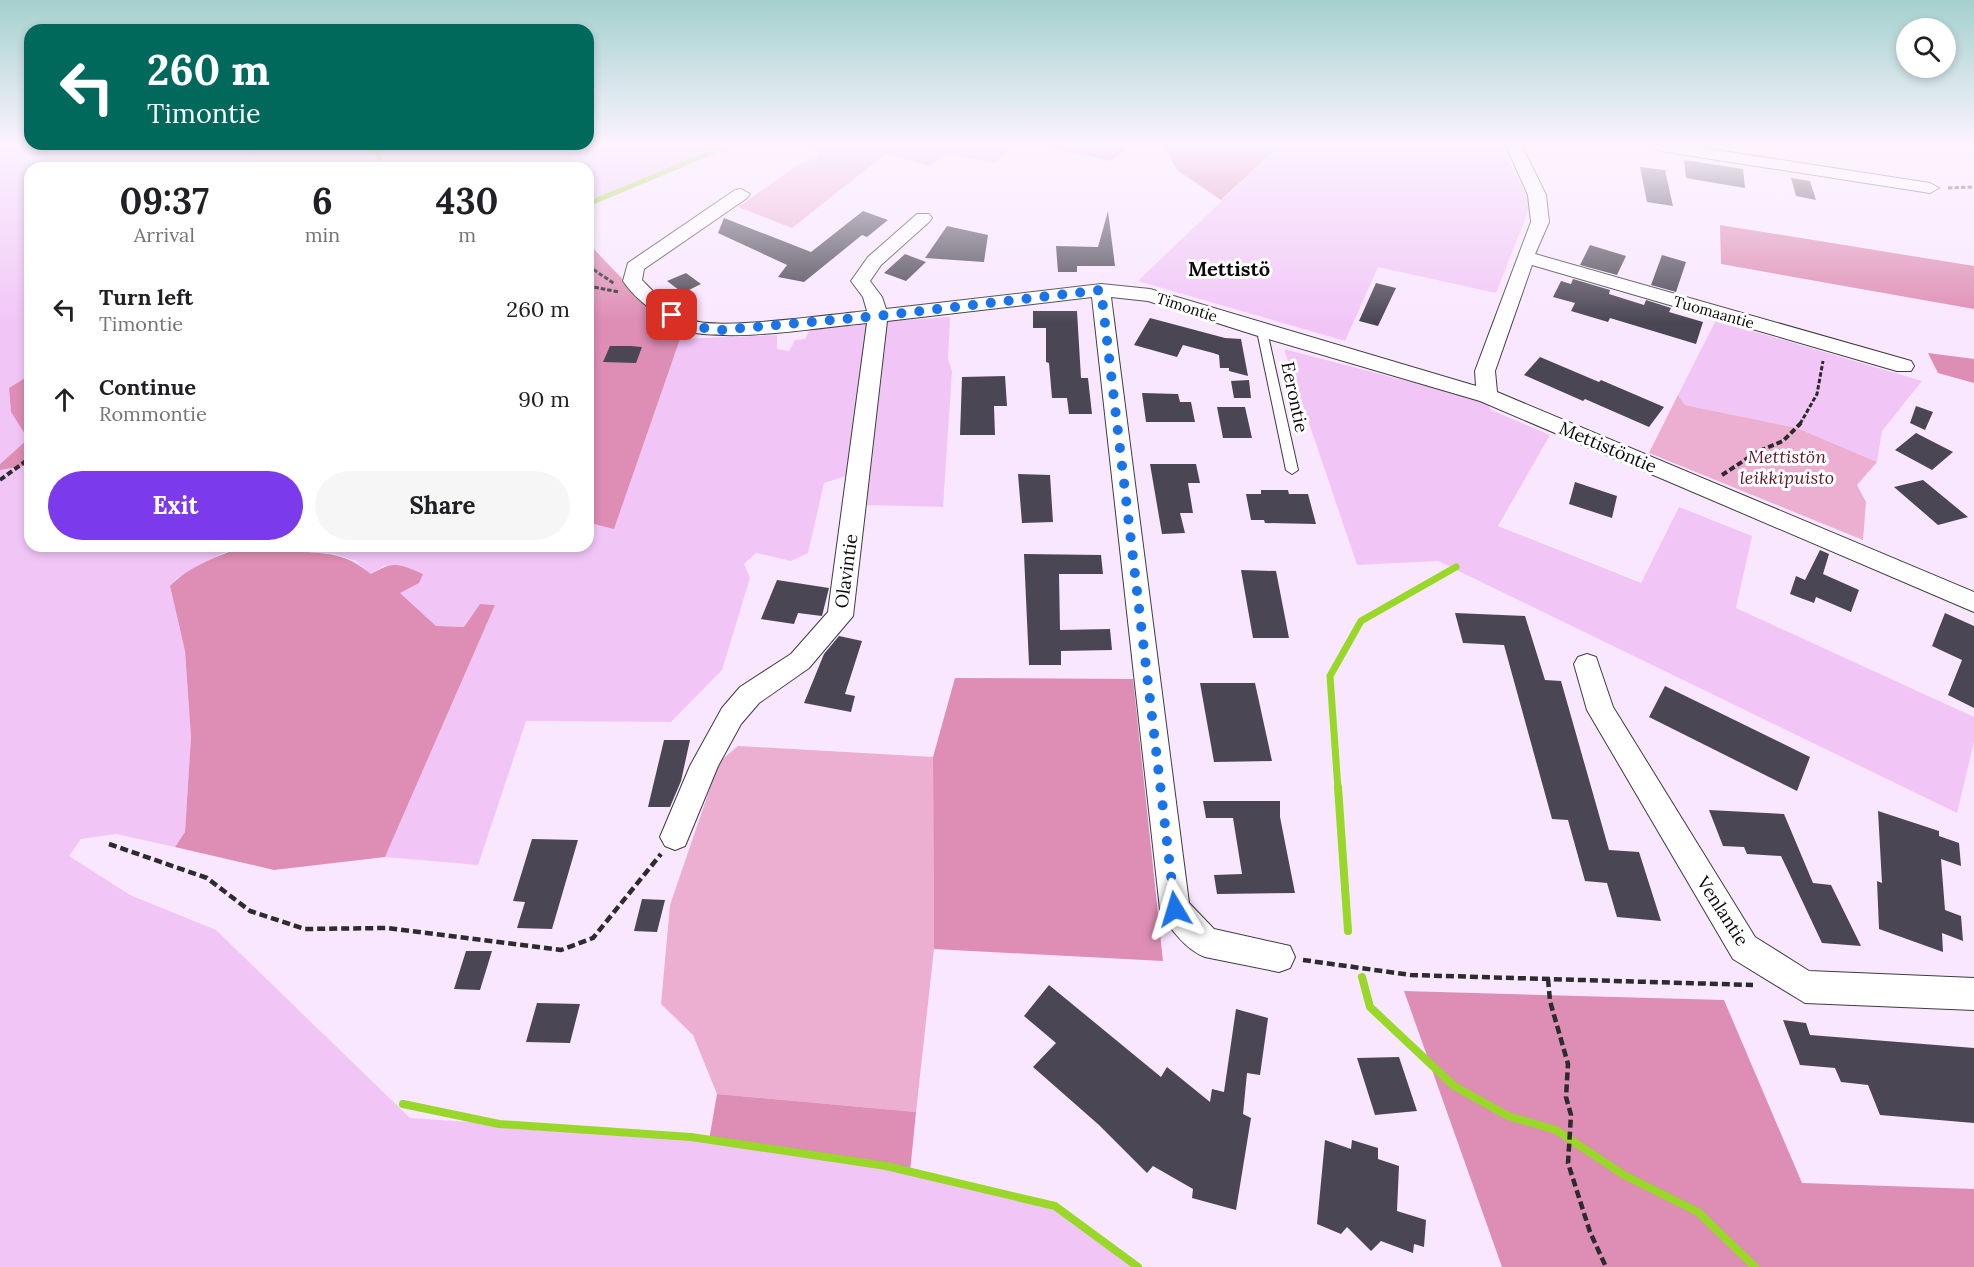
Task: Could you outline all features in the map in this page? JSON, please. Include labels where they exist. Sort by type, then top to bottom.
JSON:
[{"type":"street","name":"Timontie","points":[[725,205],[635,267],[632,281],[644,294],[687,326],[721,330],[878,316],[1101,290],[1150,295],[1262,331],[1487,396]]},
{"type":"street","points":[[1487,396],[1485,371],[1525,257],[1540,222],[1539,205]]},
{"type":"street","points":[[878,316],[872,297],[860,281],[870,263],[915,228],[923,218]]},
{"type":"street","name":"Tuomaantie","points":[[1525,257],[1904,366]]},
{"type":"street","points":[[1101,290],[1175,909],[1205,942],[1279,957]]},
{"type":"street","name":"Olavintie","points":[[675,837],[709,755],[726,724],[745,699],[799,662],[840,616],[878,316]]},
{"type":"street","name":"Mettistöntie","points":[[1487,396],[1974,602]]},
{"type":"street","name":"Venlantie","points":[[1587,664],[1600,710],[1744,948],[1805,987],[1974,994]]},
{"type":"lane","name":"Eerontie","points":[[1262,331],[1292,470]]},
{"type":"path","points":[[594,271],[627,290],[621,292],[594,287]]},
{"type":"path","points":[[1700,486],[1750,459],[1756,453],[1780,443],[1803,423],[1820,387],[1823,370],[1822,343]]},
{"type":"path","points":[[0,480],[24,462]]},
{"type":"path","points":[[109,844],[207,878],[250,911],[305,929],[387,928],[561,950],[593,938],[675,837]]},
{"type":"path","points":[[1279,957],[1411,975],[1758,986]]},
{"type":"path","points":[[1548,979],[1550,1000],[1568,1064],[1566,1097],[1571,1115],[1568,1163],[1590,1232],[1606,1267]]},
{"type":"shaded area","points":[[0,205],[24,205],[24,379],[9,388],[11,412],[24,433],[24,443],[0,464]]},
{"type":"shaded area","points":[[1217,205],[1531,205],[1496,293],[1378,267],[1345,341],[1138,281]]},
{"type":"shaded area","points":[[1720,225],[1974,266],[1974,309],[1721,264]]},
{"type":"shaded area","points":[[594,249],[680,339],[614,529],[594,524]]},
{"type":"shaded area","points":[[950,317],[948,359],[952,371],[943,507],[862,505],[866,470],[824,483],[808,553],[791,561],[756,553],[744,564],[750,578],[722,670],[671,722],[526,721],[478,865],[385,857],[495,605],[480,604],[464,627],[436,626],[400,593],[385,565],[371,574],[356,561],[334,554],[307,552],[594,552],[594,524],[614,528],[680,339],[777,335],[777,349],[789,351],[795,340],[805,339],[812,326]]},
{"type":"shaded area","points":[[1716,320],[1922,381],[1882,431],[1877,462],[1797,428],[1685,405],[1678,395]]},
{"type":"shaded area","points":[[1284,349],[1487,402],[1491,410],[1550,435],[1498,526],[1641,583],[1679,507],[1752,536],[1736,608],[1974,717],[1974,742],[1957,813],[1438,561],[1357,565]]},
{"type":"shaded area","points":[[1928,353],[1974,359],[1974,383],[1938,373]]},
{"type":"shaded area","points":[[24,379],[24,433],[11,412],[9,388]]},
{"type":"shaded area","points":[[24,443],[24,466],[0,470],[0,464]]},
{"type":"shaded area","points":[[24,466],[24,552],[227,552],[176,579],[170,586],[185,651],[191,737],[185,832],[175,847],[116,834],[81,839],[69,856],[130,895],[216,930],[410,1118],[691,1137],[886,1166],[1055,1206],[1138,1267],[0,1267],[0,470]]},
{"type":"shaded area","points":[[230,552],[307,552],[341,557],[356,563],[371,574],[392,565],[402,566],[423,574],[419,583],[400,593],[436,626],[464,627],[480,604],[495,605],[385,857],[274,870],[175,847],[185,832],[191,737],[185,651],[170,586],[195,567]]},
{"type":"shaded area","points":[[955,678],[1133,679],[1163,961],[934,949],[933,757]]},
{"type":"shaded area","points":[[1404,991],[1724,1000],[1802,1183],[1974,1189],[1974,1267],[1502,1267]]},
{"type":"shaded area","points":[[717,1094],[916,1112],[910,1172],[709,1140]]},
{"type":"green space","points":[[741,205],[821,205],[792,228],[738,207]]},
{"type":"green space","name":"Mettistön leikkipuisto","points":[[1678,395],[1685,405],[1797,428],[1877,462],[1857,485],[1866,502],[1863,540],[1649,453]]},
{"type":"green space","points":[[738,746],[933,757],[934,949],[916,1112],[717,1094],[693,1035],[661,1004],[670,905],[719,762]]},
{"type":"building","points":[[863,211],[888,220],[867,237],[862,235],[804,282],[778,277],[787,265],[718,233],[724,218],[811,252]]},
{"type":"building","points":[[1108,211],[1115,266],[1077,266],[1077,272],[1058,272],[1056,246],[1098,247]]},
{"type":"building","points":[[947,226],[988,235],[984,262],[925,258]]},
{"type":"building","points":[[1590,245],[1626,256],[1617,275],[1580,265]]},
{"type":"building","points":[[905,254],[926,262],[906,281],[884,273]]},
{"type":"building","points":[[1662,255],[1686,262],[1676,292],[1651,285]]},
{"type":"building","points":[[686,273],[701,284],[683,293],[667,281]]},
{"type":"building","points":[[1573,279],[1610,290],[1609,294],[1644,305],[1646,300],[1671,308],[1669,312],[1703,322],[1696,344],[1610,318],[1608,322],[1571,311],[1575,303],[1553,297],[1561,281],[1571,284]]},
{"type":"building","points":[[1376,283],[1396,288],[1378,326],[1359,321]]},
{"type":"building","points":[[1033,311],[1077,311],[1081,378],[1088,378],[1092,414],[1069,414],[1067,398],[1052,398],[1049,363],[1046,362],[1046,328],[1033,328]]},
{"type":"building","points":[[1150,318],[1225,338],[1241,339],[1248,376],[1229,371],[1229,368],[1220,368],[1219,355],[1213,353],[1183,345],[1177,357],[1134,345]]},
{"type":"building","points":[[610,346],[642,347],[636,363],[603,362]]},
{"type":"building","points":[[1540,357],[1664,407],[1649,427],[1585,399],[1583,401],[1524,375]]},
{"type":"building","points":[[1005,376],[1007,406],[994,406],[995,435],[960,435],[962,377]]},
{"type":"building","points":[[1249,380],[1251,398],[1234,398],[1231,381]]},
{"type":"building","points":[[1142,393],[1178,394],[1180,402],[1191,402],[1195,422],[1146,422]]},
{"type":"building","points":[[1916,406],[1933,412],[1925,430],[1910,423]]},
{"type":"building","points":[[1217,407],[1245,407],[1252,438],[1223,438]]},
{"type":"building","points":[[1916,433],[1953,452],[1932,470],[1895,450]]},
{"type":"building","points":[[1150,464],[1196,464],[1200,483],[1188,483],[1193,513],[1180,513],[1185,533],[1162,534]]},
{"type":"building","points":[[1018,474],[1050,475],[1053,522],[1022,523]]},
{"type":"building","points":[[1923,480],[1968,517],[1938,525],[1894,487]]},
{"type":"building","points":[[1575,482],[1617,496],[1612,518],[1569,504]]},
{"type":"building","points":[[1261,490],[1288,490],[1289,494],[1308,494],[1316,524],[1265,523],[1264,520],[1251,520],[1246,494],[1261,494]]},
{"type":"building","points":[[1820,550],[1829,554],[1823,574],[1859,590],[1851,612],[1816,597],[1814,603],[1790,594],[1796,576],[1805,580]]},
{"type":"building","points":[[1024,554],[1101,555],[1103,574],[1059,574],[1060,630],[1110,629],[1112,650],[1061,651],[1061,665],[1029,665]]},
{"type":"building","points":[[1241,570],[1276,571],[1289,638],[1253,638]]},
{"type":"building","points":[[777,580],[829,588],[822,616],[798,613],[794,624],[761,619]]},
{"type":"building","points":[[1455,613],[1525,616],[1545,680],[1561,681],[1609,850],[1639,852],[1661,921],[1617,917],[1607,883],[1585,881],[1568,820],[1552,819],[1504,645],[1463,643]]},
{"type":"building","points":[[1945,613],[1974,626],[1974,708],[1948,695],[1962,660],[1932,646]]},
{"type":"building","points":[[839,636],[862,641],[845,694],[855,696],[851,712],[804,703],[824,654]]},
{"type":"building","points":[[1200,683],[1255,683],[1272,761],[1214,762]]},
{"type":"building","points":[[1665,686],[1810,757],[1797,791],[1649,717]]},
{"type":"building","points":[[664,740],[690,740],[681,781],[670,807],[648,807]]},
{"type":"building","points":[[1203,801],[1280,801],[1280,817],[1295,893],[1217,894],[1214,875],[1242,874],[1233,818],[1206,818]]},
{"type":"building","points":[[1709,810],[1784,814],[1813,883],[1831,885],[1861,946],[1822,943],[1781,856],[1747,854],[1744,847],[1723,846]]},
{"type":"building","points":[[1878,811],[1939,831],[1939,836],[1959,843],[1961,866],[1941,859],[1945,910],[1961,916],[1963,941],[1942,933],[1943,952],[1879,929],[1877,881],[1882,883]]},
{"type":"building","points":[[532,839],[578,840],[552,929],[517,928],[525,902],[513,901]]},
{"type":"building","points":[[642,899],[665,900],[657,932],[634,931]]},
{"type":"building","points":[[466,951],[492,951],[480,990],[454,989]]},
{"type":"building","points":[[1049,985],[1161,1077],[1167,1067],[1210,1102],[1212,1089],[1224,1092],[1236,1009],[1268,1018],[1260,1075],[1247,1073],[1243,1114],[1251,1118],[1236,1210],[1192,1198],[1193,1189],[1153,1166],[1147,1173],[1099,1125],[1033,1067],[1056,1043],[1024,1016]]},
{"type":"building","points":[[537,1003],[580,1004],[570,1043],[526,1042]]},
{"type":"building","points":[[1783,1020],[1806,1023],[1810,1035],[1974,1048],[1974,1123],[1880,1115],[1868,1085],[1841,1082],[1835,1068],[1800,1065]]},
{"type":"building","points":[[1399,1057],[1417,1111],[1375,1115],[1357,1058]]},
{"type":"building","points":[[1325,1140],[1351,1149],[1352,1140],[1378,1148],[1378,1159],[1399,1166],[1397,1211],[1426,1220],[1424,1247],[1414,1244],[1413,1253],[1381,1241],[1371,1251],[1347,1227],[1341,1234],[1317,1224]]},
{"type":"waterway","points":[[1338,789],[1330,676],[1361,621],[1456,567]]},
{"type":"waterway","points":[[1338,787],[1348,931]]},
{"type":"waterway","points":[[1362,977],[1370,1007],[1454,1086],[1508,1116],[1556,1130],[1624,1175],[1698,1212],[1755,1267]]},
{"type":"waterway","points":[[403,1104],[499,1124],[691,1137],[886,1166],[1055,1206],[1138,1267]]},
{"type":"district","name":"Mettistö","points":[[1229,268]]},
{"type":"route","points":[[672,315],[687,326],[721,330],[878,316],[1101,290],[1175,909]]}]
